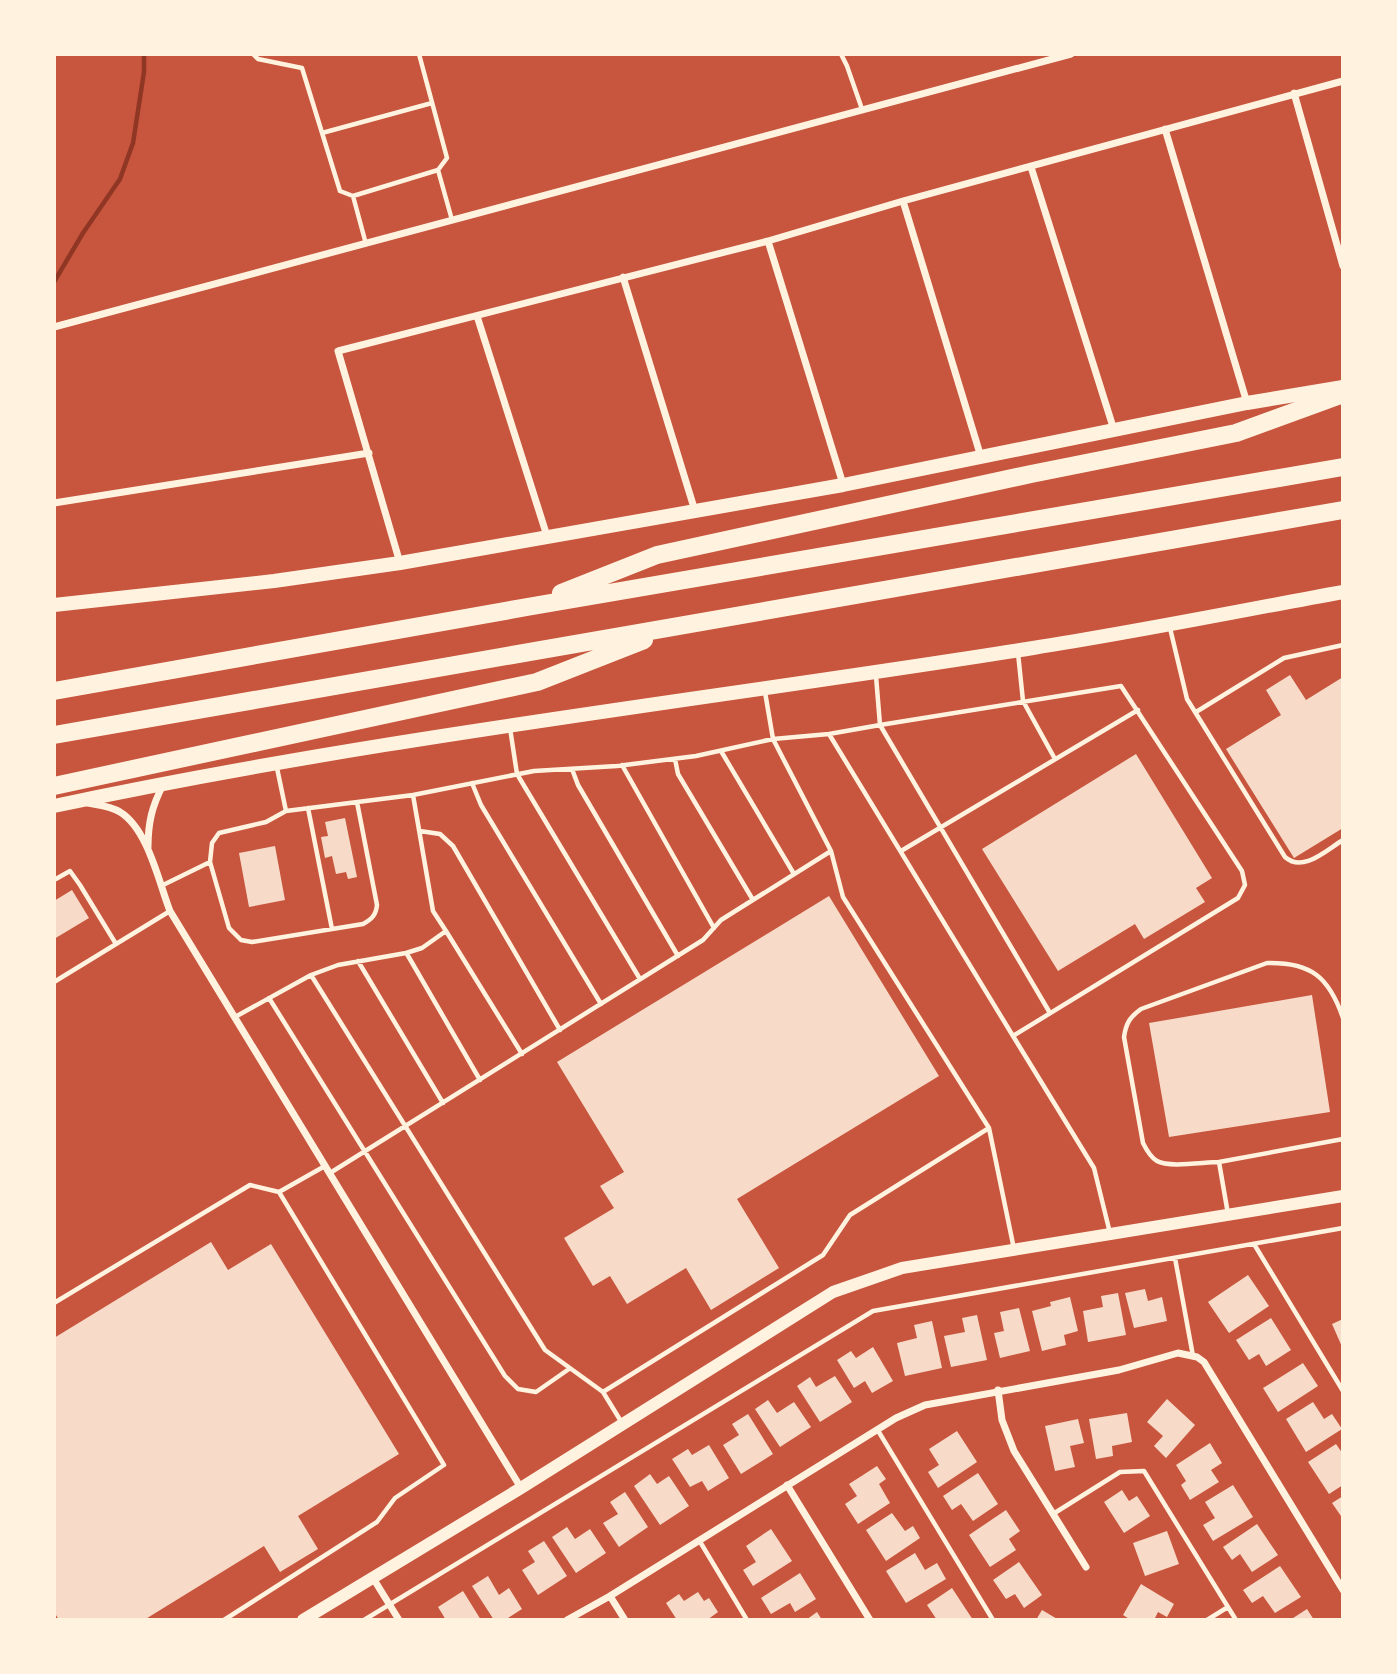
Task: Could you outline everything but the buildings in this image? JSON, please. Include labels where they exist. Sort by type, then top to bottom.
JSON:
[{"type":"highway","points":[[527,607],[657,555],[1031,474],[1236,433],[1343,394]]},
{"type":"highway","points":[[54,691],[1343,467]]},
{"type":"highway","points":[[54,735],[1343,510]]},
{"type":"highway","points":[[54,786],[537,682],[679,626]]},
{"type":"main road","points":[[54,605],[274,581],[400,563],[843,485],[1247,403],[1343,387]]},
{"type":"main road","points":[[54,806],[164,782],[509,724],[1018,650],[1342,594]]},
{"type":"street","points":[[54,327],[1050,57],[1072,54]]},
{"type":"street","points":[[400,563],[338,351],[768,241],[903,201],[1343,81]]},
{"type":"street","points":[[1294,93],[1343,266]]},
{"type":"street","points":[[1165,129],[1247,403]]},
{"type":"street","points":[[1031,167],[1114,430]]},
{"type":"street","points":[[903,201],[982,458]]},
{"type":"street","points":[[768,241],[843,485]]},
{"type":"street","points":[[623,277],[695,511]]},
{"type":"street","points":[[477,316],[547,536]]},
{"type":"street","points":[[54,503],[369,453]]},
{"type":"street","points":[[148,851],[149,818],[164,782]]},
{"type":"street","points":[[78,801],[119,810],[129,819],[148,851],[170,911],[521,1488]]},
{"type":"street","points":[[303,1620],[521,1488],[833,1292],[902,1268],[1343,1196]]},
{"type":"street","points":[[567,1620],[610,1596],[877,1429],[925,1405],[1119,1370],[1178,1353],[1204,1362],[1343,1590]]},
{"type":"street","points":[[998,1390],[1002,1420],[1014,1451],[1086,1567]]},
{"type":"street","points":[[787,1485],[870,1620]]},
{"type":"street","points":[[373,1578],[399,1620]]},
{"type":"street","points":[[610,1596],[625,1620]]},
{"type":"lane","points":[[253,54],[258,59],[302,68],[340,191],[353,196],[438,170],[447,158],[419,54]]},
{"type":"lane","points":[[841,54],[862,109]]},
{"type":"lane","points":[[322,133],[432,103]]},
{"type":"lane","points":[[438,170],[452,221]]},
{"type":"lane","points":[[353,196],[366,244]]},
{"type":"lane","points":[[1169,624],[1188,699],[1285,857],[1293,864],[1304,864],[1343,840]]},
{"type":"lane","points":[[1195,712],[1284,658],[1343,645]]},
{"type":"lane","points":[[1018,650],[1023,701],[1055,760]]},
{"type":"lane","points":[[876,671],[880,725],[1050,1013]]},
{"type":"lane","points":[[357,802],[377,905],[376,914],[363,924],[252,942],[241,940],[229,928],[210,862],[212,843],[219,833],[265,822],[286,811],[308,808],[413,795],[517,774],[675,759],[773,739],[829,734],[1121,686],[1242,871],[1245,885],[1238,898],[1222,909],[1013,1036]]},
{"type":"lane","points":[[764,688],[773,739],[831,851],[843,897],[989,1128],[1014,1250]]},
{"type":"lane","points":[[901,851],[1138,710]]},
{"type":"lane","points":[[509,724],[517,774],[640,979]]},
{"type":"lane","points":[[829,734],[1094,1168],[1110,1234]]},
{"type":"lane","points":[[721,751],[794,874]]},
{"type":"lane","points":[[675,759],[678,774],[753,900]]},
{"type":"lane","points":[[276,763],[286,811]]},
{"type":"lane","points":[[622,765],[714,928]]},
{"type":"lane","points":[[572,769],[578,785],[678,956]]},
{"type":"lane","points":[[472,783],[481,805],[601,1004]]},
{"type":"lane","points":[[413,795],[433,911],[522,1054]]},
{"type":"lane","points":[[308,808],[332,929]]},
{"type":"lane","points":[[420,831],[440,834],[453,846],[560,1030]]},
{"type":"lane","points":[[330,1174],[703,940],[721,920],[831,851]]},
{"type":"lane","points":[[161,886],[210,862]]},
{"type":"lane","points":[[54,880],[69,872],[74,876],[116,945]]},
{"type":"lane","points":[[54,982],[170,911]]},
{"type":"lane","points":[[234,1017],[311,975],[338,965],[407,953],[422,948],[446,932]]},
{"type":"lane","points":[[407,953],[480,1080]]},
{"type":"lane","points":[[358,961],[443,1103]]},
{"type":"lane","points":[[1343,1018],[1335,995],[1321,976],[1304,967],[1284,962],[1267,963],[1141,1009],[1126,1025],[1125,1037],[1143,1143],[1156,1161],[1168,1164],[1219,1162],[1343,1139]]},
{"type":"lane","points":[[311,975],[545,1350],[603,1392],[622,1424]]},
{"type":"lane","points":[[269,998],[512,1382],[518,1389],[536,1391],[569,1369]]},
{"type":"lane","points":[[603,1392],[823,1255],[850,1215],[989,1128]]},
{"type":"lane","points":[[1219,1162],[1228,1215]]},
{"type":"lane","points":[[54,1303],[250,1185],[279,1192],[325,1166]]},
{"type":"lane","points":[[224,1620],[377,1522],[395,1498],[444,1465],[279,1192]]},
{"type":"lane","points":[[364,1620],[873,1311],[1343,1228]]},
{"type":"lane","points":[[1254,1244],[1343,1391]]},
{"type":"lane","points":[[1175,1258],[1193,1356]]},
{"type":"lane","points":[[877,1429],[993,1620]]},
{"type":"lane","points":[[1053,1514],[1120,1472],[1144,1471],[1236,1620]]},
{"type":"lane","points":[[699,1540],[747,1620]]},
{"type":"lane","points":[[1207,1620],[1228,1607]]},
{"type":"waterway","points":[[54,282],[120,179],[133,143],[144,72],[144,54]]}]
